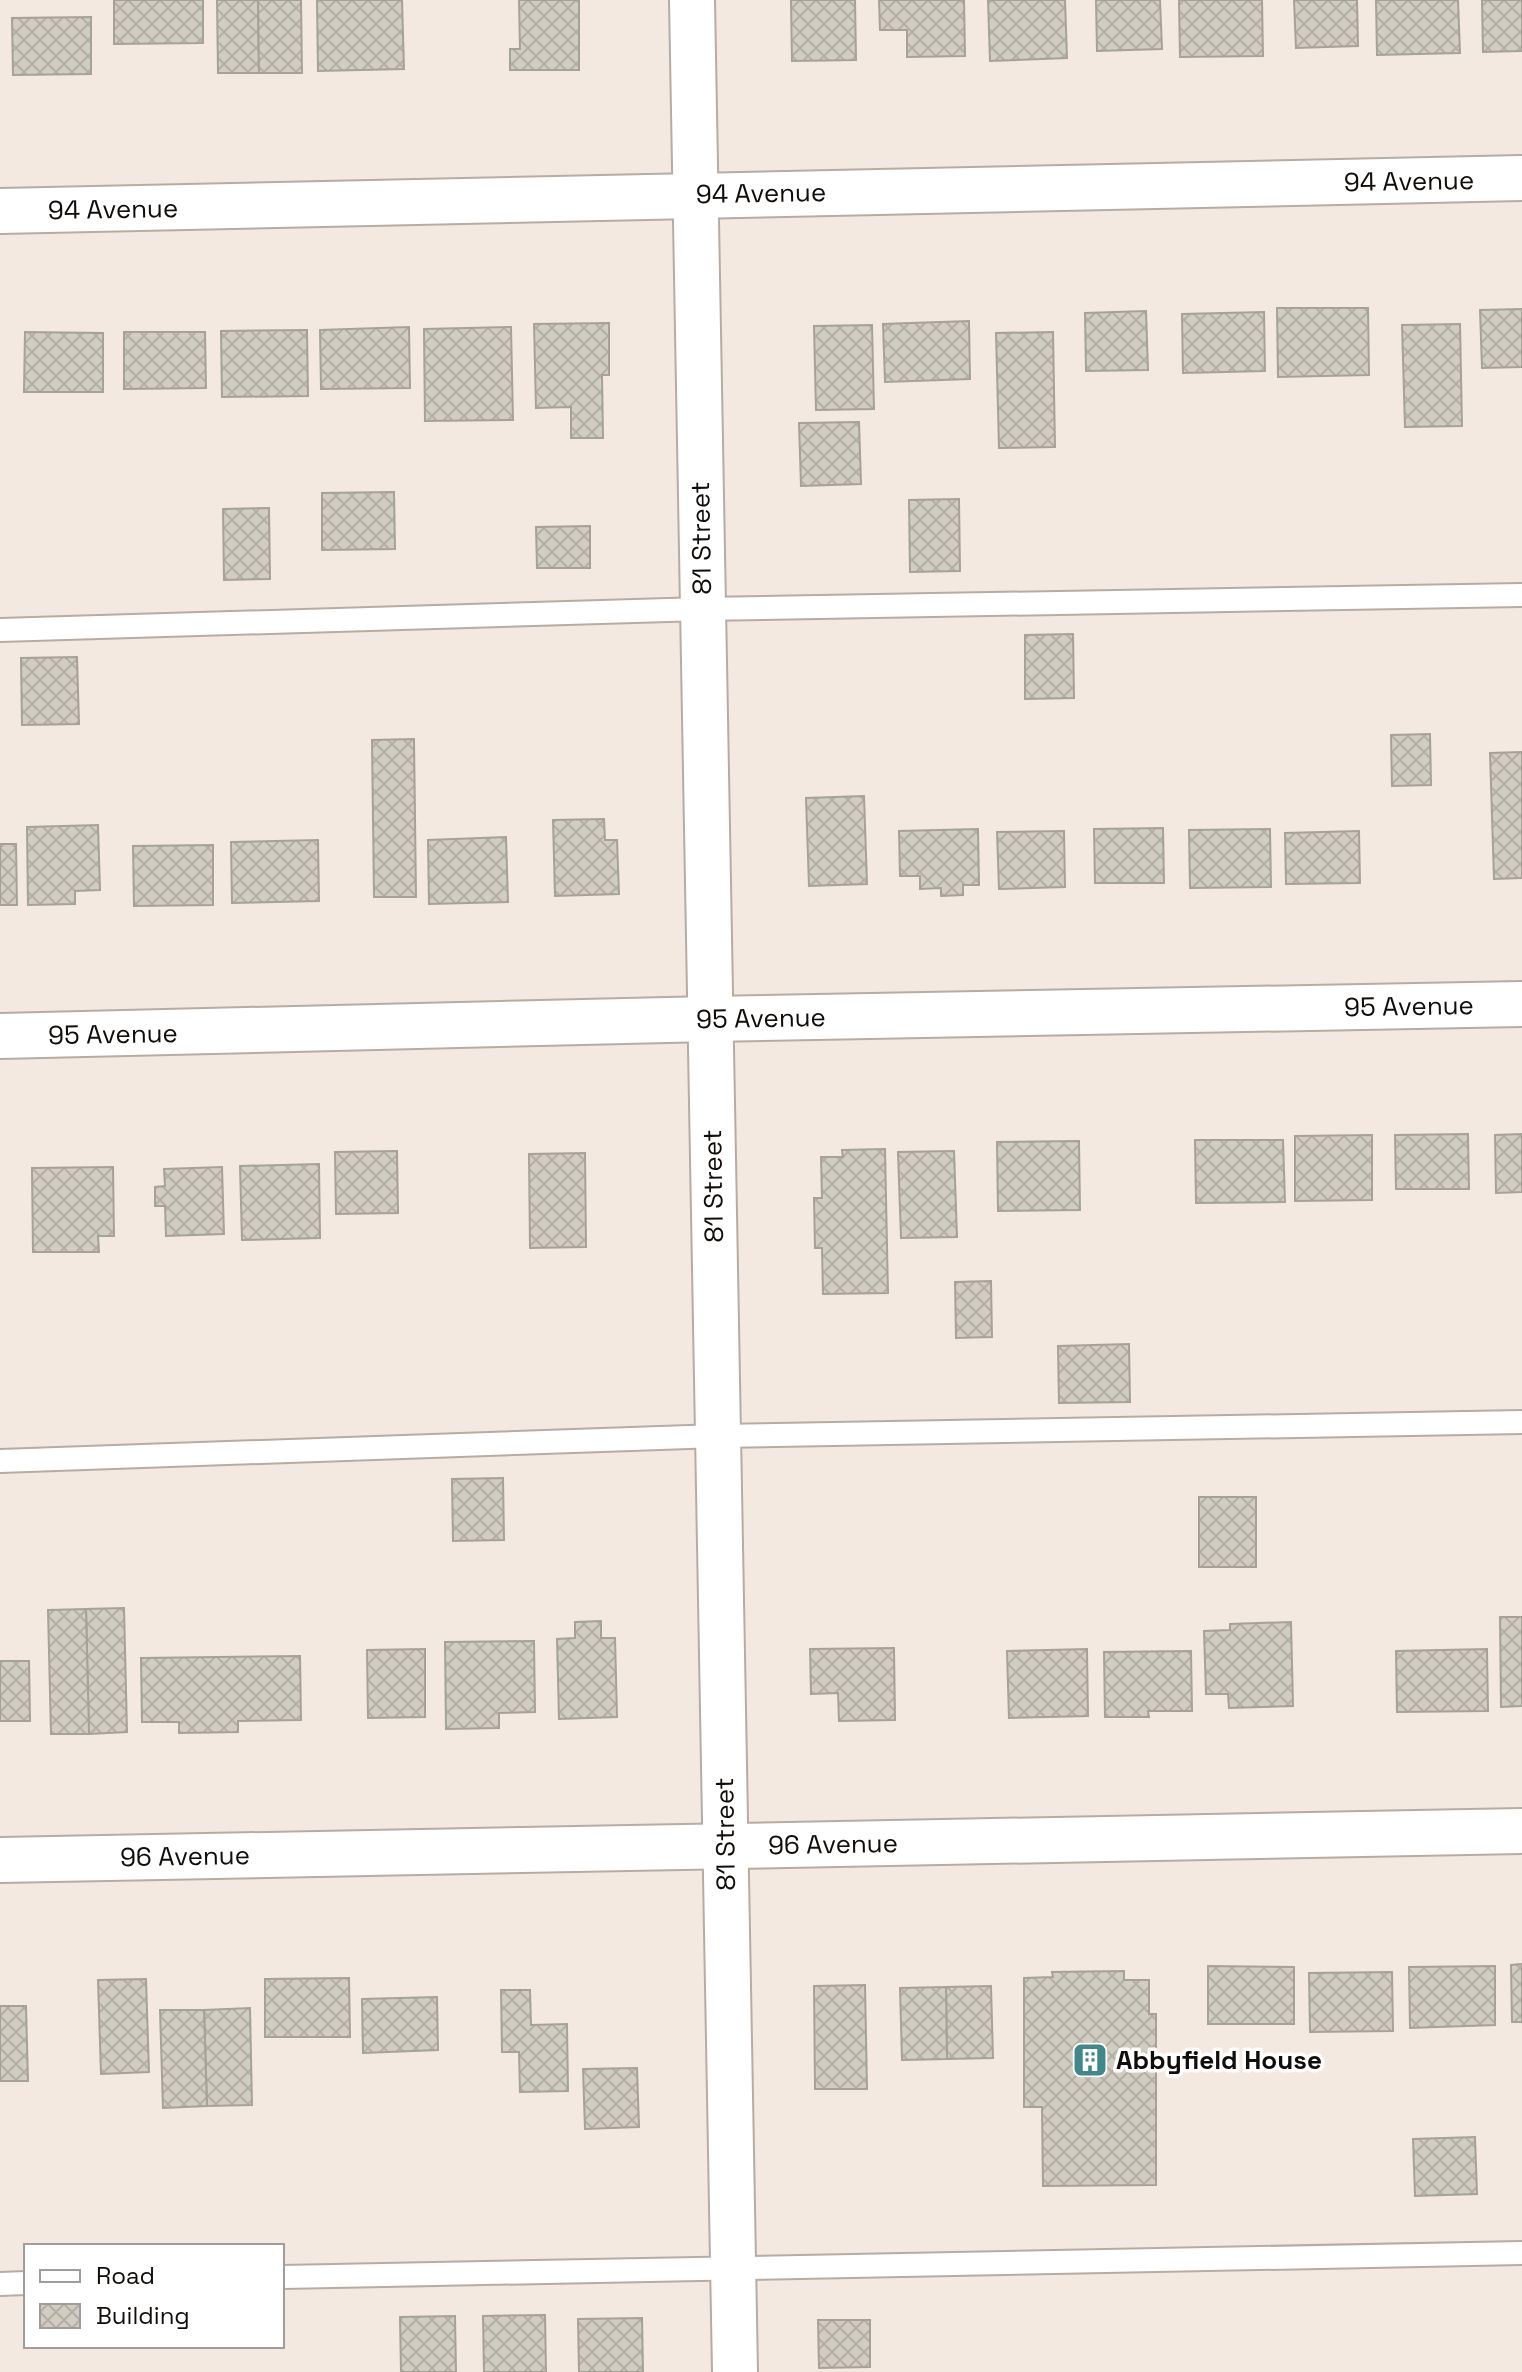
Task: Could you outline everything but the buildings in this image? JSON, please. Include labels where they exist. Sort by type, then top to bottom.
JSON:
[{"type":"street","name":"81 Street","points":[[692,0],[735,2372]]},
{"type":"street","name":"94 Avenue","points":[[0,211],[1522,178]]},
{"type":"street","name":"95 Avenue","points":[[0,1036],[1522,1004]]},
{"type":"street","name":"96 Avenue","points":[[0,1860],[1522,1831]]},
{"type":"lane","points":[[0,630],[702,609],[1522,595]]},
{"type":"lane","points":[[0,1461],[718,1436],[1522,1422]]},
{"type":"lane","points":[[284,2277],[1522,2253]]},
{"type":"lane","points":[[0,2284],[24,2283]]},
{"type":"place","name":"Abbyfield House","points":[[1090,2060]]}]
